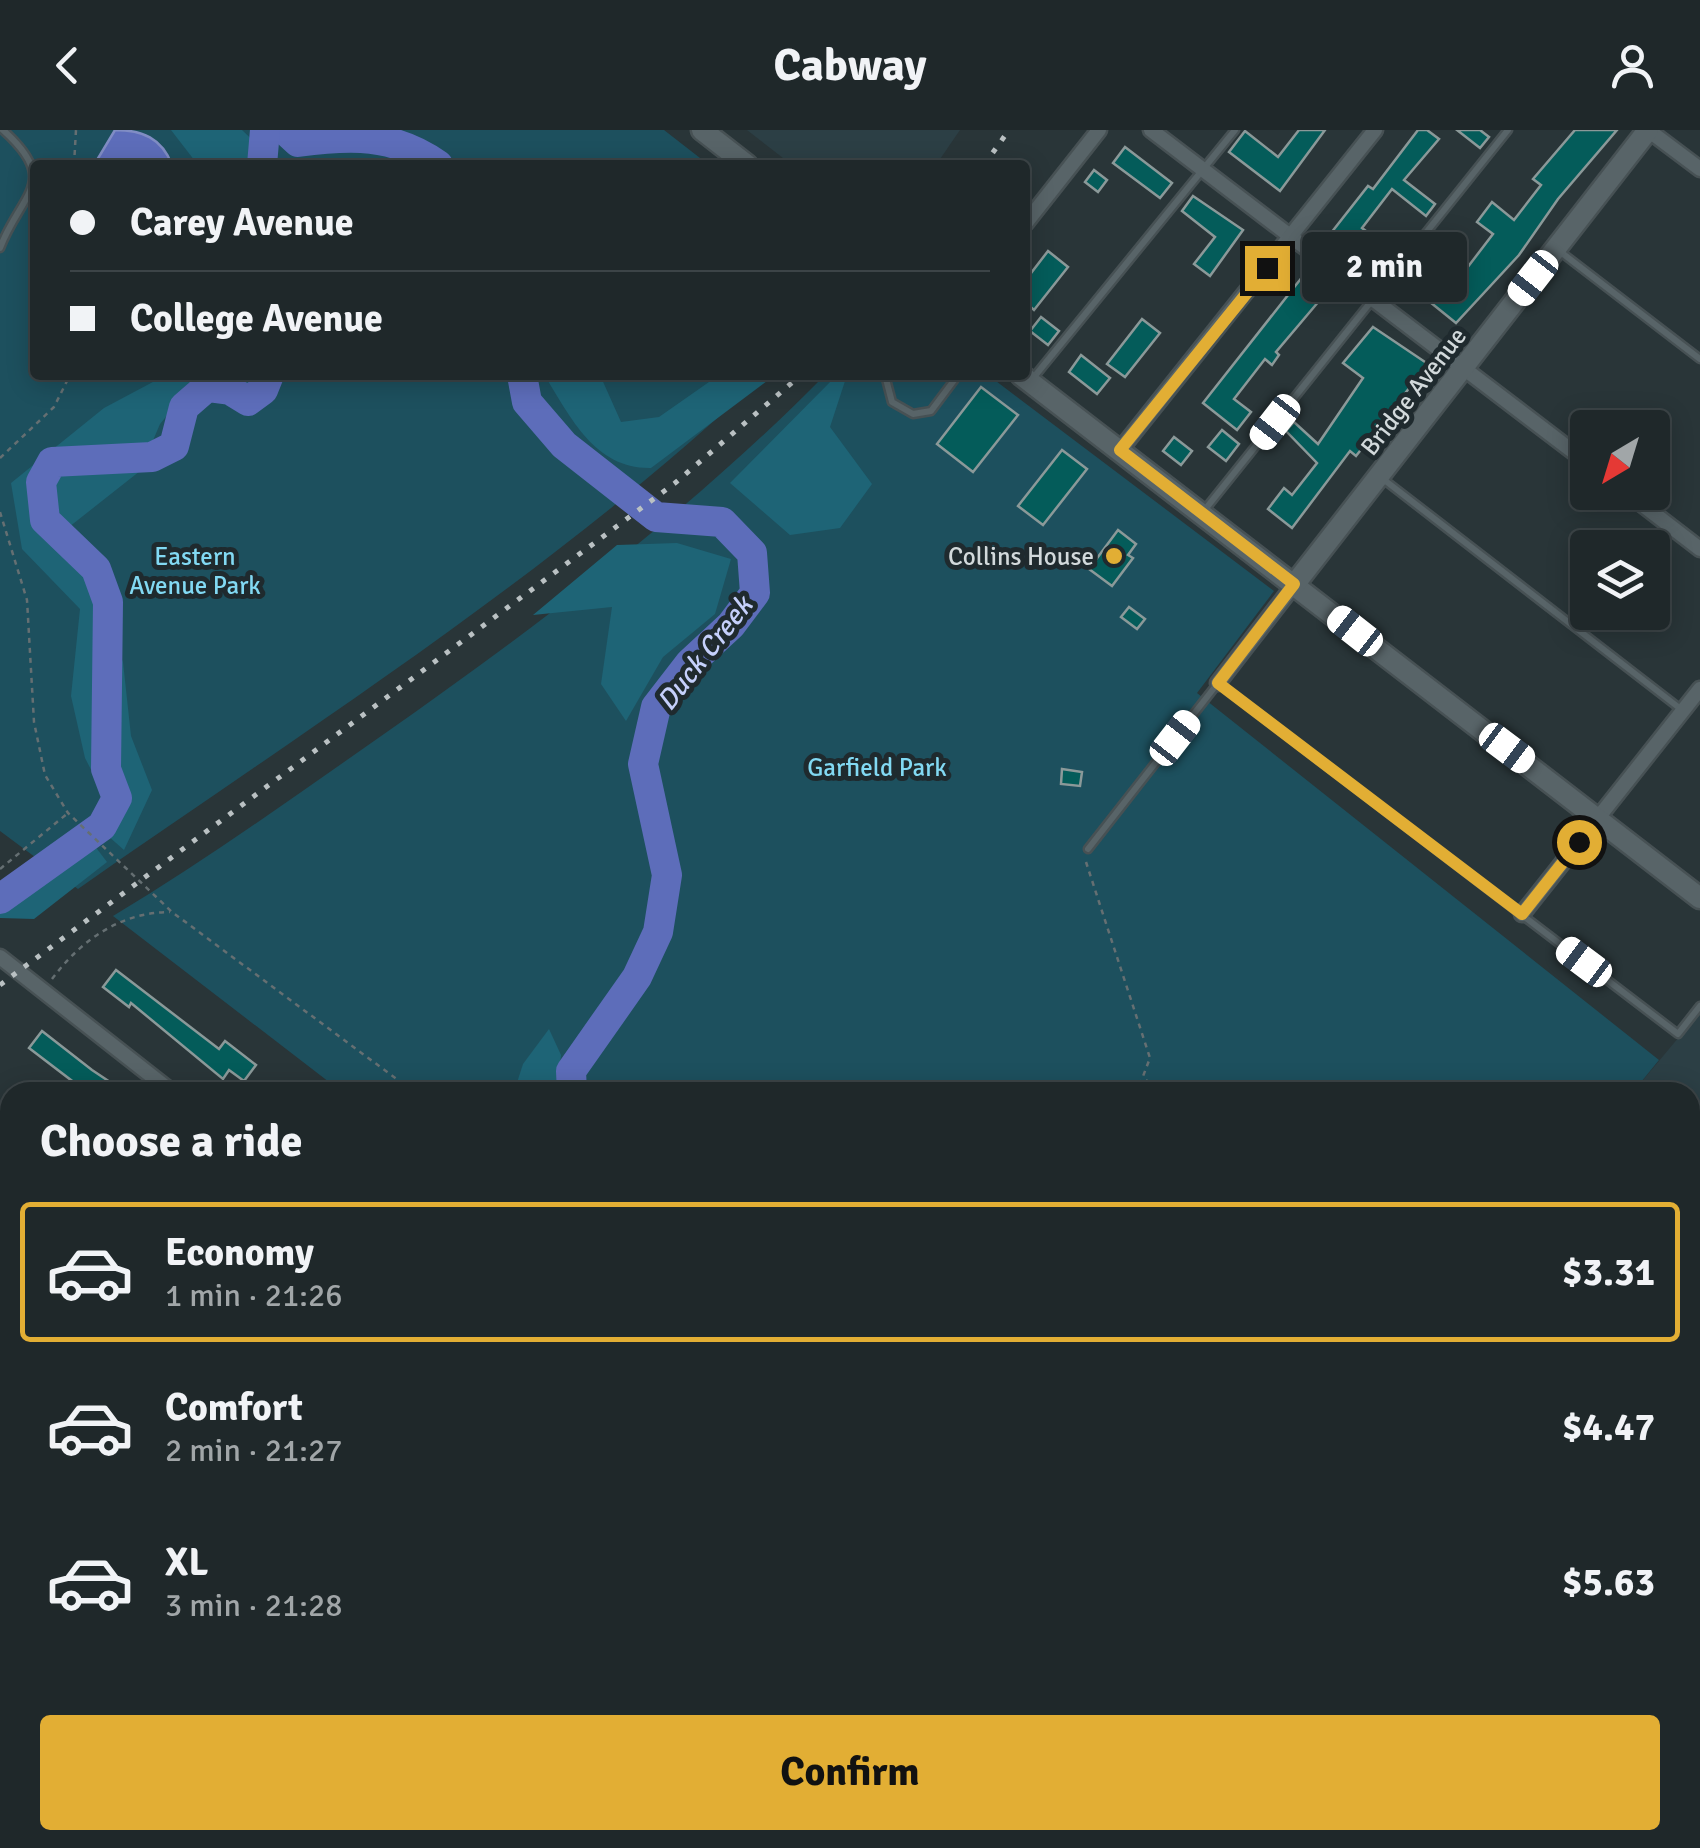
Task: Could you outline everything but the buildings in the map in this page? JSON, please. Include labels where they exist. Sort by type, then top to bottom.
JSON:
[{"type":"street","points":[[702,130],[741,160]]},
{"type":"street","points":[[1030,218],[1099,130]]},
{"type":"street","points":[[1150,130],[1570,449]]},
{"type":"street","points":[[1120,450],[1375,130]]},
{"type":"street","points":[[1648,130],[1700,169]]},
{"type":"street","name":"Bridge Avenue","points":[[1218,683],[1648,130]]},
{"type":"street","points":[[1028,380],[1698,894]]},
{"type":"street","points":[[1649,510],[1700,549]]},
{"type":"street","points":[[1522,914],[1700,689]]},
{"type":"street","points":[[0,958],[159,1082]]},
{"type":"lane","points":[[3,130],[28,152],[31,160]]},
{"type":"lane","points":[[1030,372],[1235,130]]},
{"type":"lane","points":[[1202,514],[1508,130]]},
{"type":"lane","points":[[0,248],[12,221],[27,203],[30,188]]},
{"type":"lane","points":[[1556,248],[1700,358]]},
{"type":"lane","points":[[886,380],[892,402],[912,414],[932,411],[954,380]]},
{"type":"lane","points":[[1378,476],[1683,710]]},
{"type":"lane","points":[[1088,850],[1218,683],[1678,1034],[1700,1006]]},
{"type":"path","points":[[74,160],[76,130]]},
{"type":"path","points":[[0,458],[54,407],[68,380]]},
{"type":"path","points":[[0,512],[27,600],[34,722],[45,775],[68,814],[172,912],[401,1082]]},
{"type":"path","points":[[0,869],[68,814]]},
{"type":"path","points":[[1088,850],[1085,866],[1150,1058],[1143,1082]]},
{"type":"path","points":[[44,990],[86,942],[118,922],[151,912],[172,912]]},
{"type":"path","points":[[1145,1079],[1148,1082]]},
{"type":"shaded area","points":[[171,130],[242,130],[273,160],[194,160]]},
{"type":"shaded area","points":[[747,130],[960,130],[939,160],[786,160]]},
{"type":"shaded area","points":[[157,380],[277,380],[188,390],[160,424],[140,471],[50,542],[87,574],[123,662],[131,736],[152,790],[124,850],[90,820],[103,793],[85,758],[71,696],[80,609],[22,549],[11,483],[104,408]]},
{"type":"shaded area","points":[[548,380],[602,380],[621,422],[659,417],[712,380],[767,380],[651,468],[614,460],[575,424]]},
{"type":"shaded area","points":[[832,380],[845,380],[830,427],[872,484],[840,528],[790,535],[730,483]]},
{"type":"shaded area","points":[[677,543],[731,559],[715,614],[663,657],[626,721],[601,684],[612,607],[533,615],[617,545]]},
{"type":"shaded area","points":[[94,845],[107,862],[34,919],[0,918],[0,912]]},
{"type":"shaded area","points":[[1700,1012],[1700,1082],[1641,1082]]},
{"type":"shaded area","points":[[549,1029],[561,1055],[558,1082],[517,1082],[523,1064]]},
{"type":"green space","name":"Eastern Avenue Park","points":[[0,130],[664,130],[703,160],[30,160],[30,380],[759,380],[685,447],[517,581],[78,889],[0,831]]},
{"type":"green space","name":"Garfield Park","points":[[820,380],[995,380],[1274,591],[1197,693],[1659,1060],[1641,1082],[329,1082],[113,916],[283,805],[557,608],[668,519]]},
{"type":"water","points":[[115,130],[150,137],[170,160],[97,160]]},
{"type":"waterway","points":[[262,160],[265,130]]},
{"type":"waterway","name":"Duck Creek","points":[[285,130],[298,142],[335,138],[388,142],[430,160]]},
{"type":"waterway","points":[[0,899],[102,826],[117,798],[106,769],[108,602],[96,569],[45,520],[41,482],[52,462],[152,457],[174,446],[184,407],[207,387],[230,390],[248,401],[263,390],[267,380]]},
{"type":"waterway","name":"Duck Creek","points":[[523,380],[527,402],[564,445],[656,517],[722,522],[752,553],[755,593],[731,625],[690,663],[656,707],[643,764],[667,875],[658,932],[637,977],[571,1071],[572,1082]]},
{"type":"railway","points":[[988,160],[1009,130]]},
{"type":"railway","points":[[0,985],[675,483],[795,380]]},
{"type":"place","name":"Collins House","points":[[1114,556]]},
{"type":"route","points":[[1267,268],[1120,450],[1294,584],[1218,683],[1522,914],[1579,842]]}]
